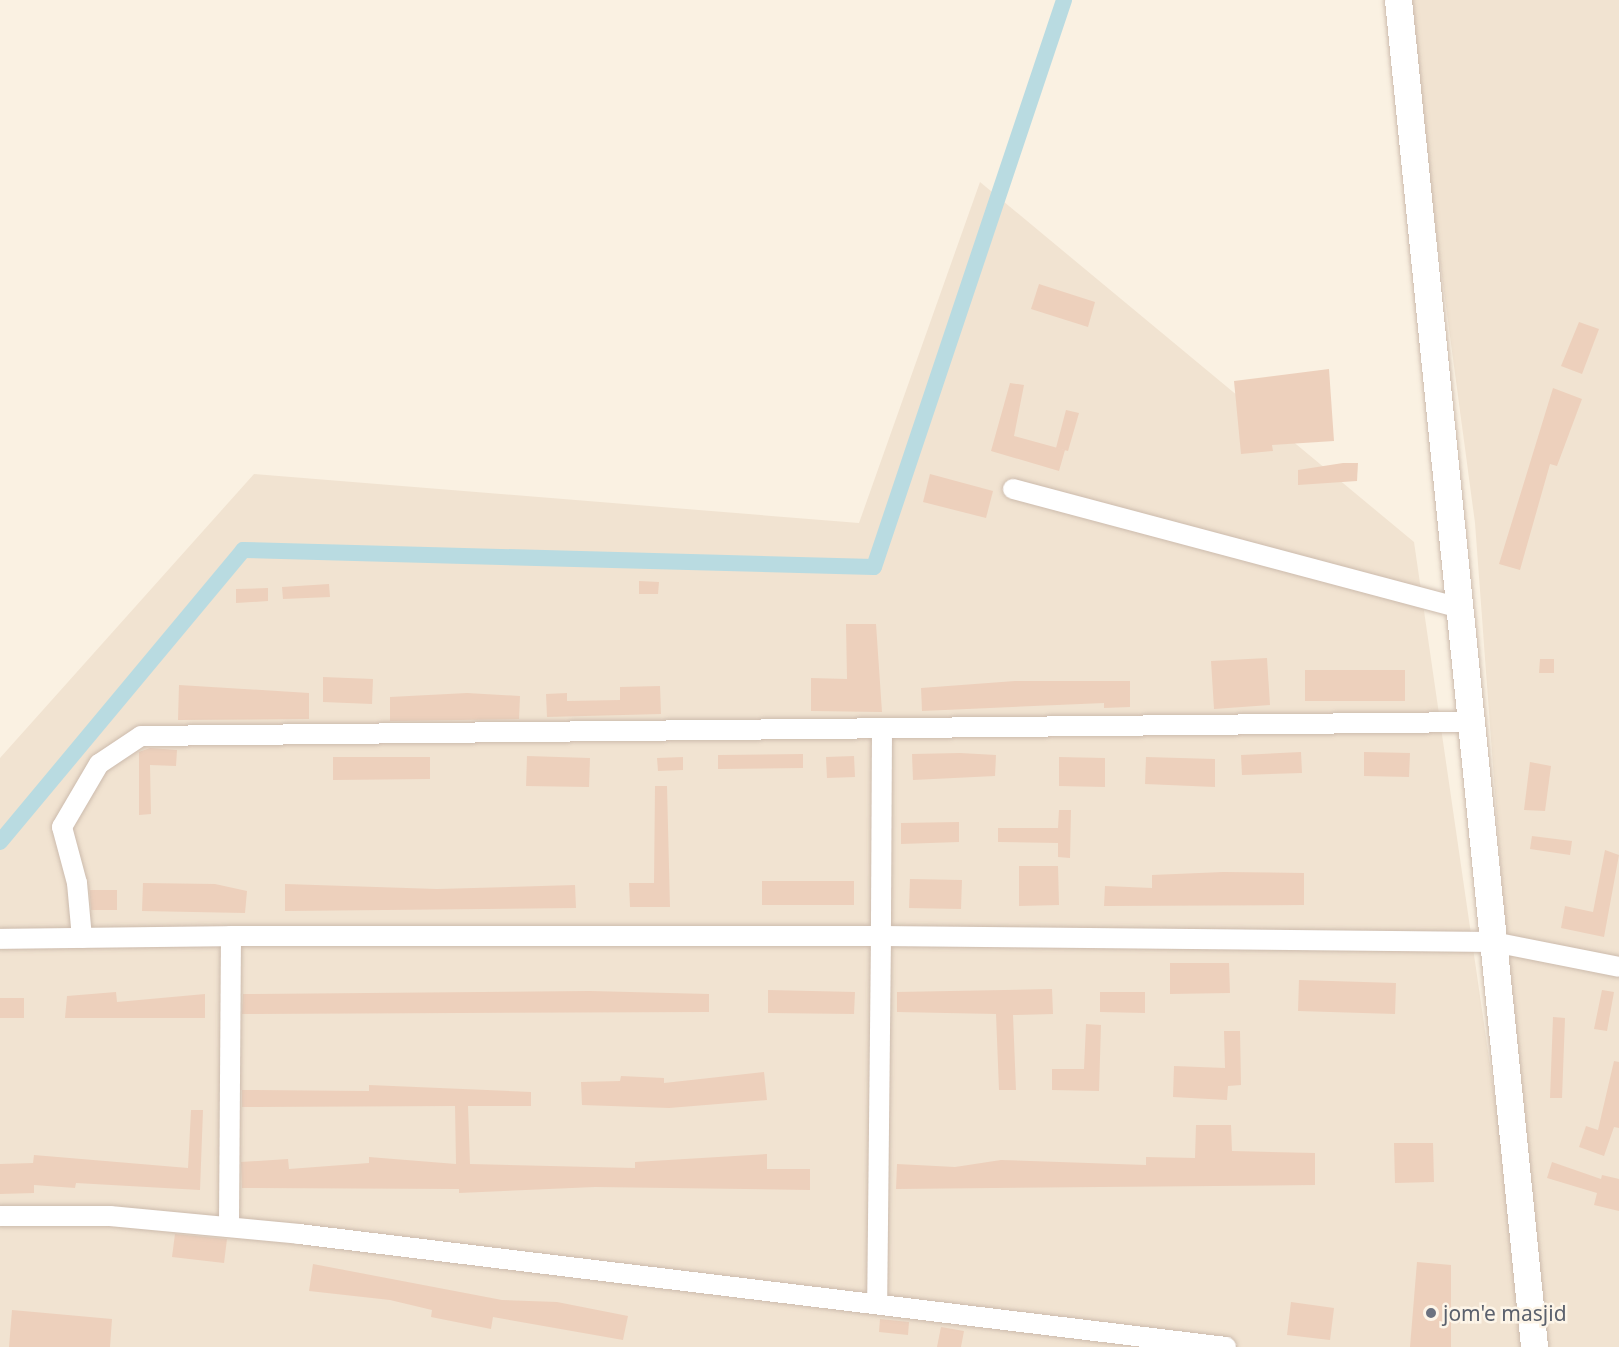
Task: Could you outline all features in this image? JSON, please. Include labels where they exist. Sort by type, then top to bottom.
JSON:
[{"type":"street","points":[[1398,0],[1534,1347]]},
{"type":"street","points":[[1013,489],[1459,608]]},
{"type":"street","points":[[82,938],[77,884],[62,827],[99,764],[141,735],[1471,722]]},
{"type":"street","points":[[877,1304],[882,728]]},
{"type":"street","points":[[0,939],[231,936],[881,936],[1493,942],[1619,967]]},
{"type":"street","points":[[229,1227],[231,936]]},
{"type":"street","points":[[0,1216],[110,1216],[229,1227],[1226,1347]]},
{"type":"shaded area","points":[[1405,0],[1619,0],[1619,1347],[1536,1347],[1475,523]]},
{"type":"shaded area","points":[[980,182],[1414,542],[1531,1347],[0,1347],[0,758],[254,474],[859,523]]},
{"type":"building","points":[[1039,284],[1095,302],[1088,327],[1031,309]]},
{"type":"building","points":[[1579,322],[1599,329],[1582,374],[1561,366]]},
{"type":"building","points":[[1329,369],[1334,441],[1272,445],[1273,451],[1241,454],[1234,381]]},
{"type":"building","points":[[1010,383],[1024,385],[1014,436],[1065,450],[1059,471],[991,451]]},
{"type":"building","points":[[1553,388],[1582,399],[1557,466],[1550,464],[1520,570],[1499,564]]},
{"type":"building","points":[[1066,410],[1079,413],[1068,451],[1056,448]]},
{"type":"building","points":[[1358,463],[1357,481],[1298,485],[1298,470]]},
{"type":"building","points":[[930,474],[993,491],[986,518],[923,502]]},
{"type":"building","points":[[639,581],[659,582],[658,594],[639,594]]},
{"type":"building","points":[[329,584],[330,597],[283,599],[282,587]]},
{"type":"building","points":[[268,588],[268,601],[236,603],[236,589]]},
{"type":"building","points":[[846,624],[876,624],[882,712],[811,711],[811,678],[847,679]]},
{"type":"building","points":[[1267,658],[1270,705],[1214,709],[1211,661]]},
{"type":"building","points":[[1540,659],[1554,659],[1554,673],[1539,673]]},
{"type":"building","points":[[1305,670],[1405,670],[1405,701],[1305,701]]},
{"type":"building","points":[[323,677],[373,679],[372,704],[323,702]]},
{"type":"building","points":[[1015,681],[1130,681],[1130,707],[1104,708],[1104,703],[922,711],[921,688]]},
{"type":"building","points":[[179,685],[309,693],[309,719],[178,720]]},
{"type":"building","points":[[660,686],[661,714],[547,717],[546,694],[567,693],[567,701],[620,700],[620,687]]},
{"type":"building","points":[[467,693],[520,696],[519,719],[390,721],[390,697]]},
{"type":"building","points":[[150,748],[177,750],[176,766],[150,765],[151,814],[139,815],[139,752]]},
{"type":"building","points":[[1301,752],[1302,773],[1242,775],[1241,755]]},
{"type":"building","points":[[1364,752],[1410,753],[1409,777],[1364,776]]},
{"type":"building","points":[[803,754],[803,768],[718,769],[718,755]]},
{"type":"building","points":[[912,754],[996,755],[995,776],[913,780]]},
{"type":"building","points":[[527,756],[590,758],[589,787],[526,786]]},
{"type":"building","points":[[854,756],[855,777],[827,778],[826,757]]},
{"type":"building","points":[[333,757],[430,757],[430,779],[333,780]]},
{"type":"building","points":[[683,757],[683,770],[658,771],[657,758]]},
{"type":"building","points":[[1059,757],[1105,758],[1105,787],[1059,786]]},
{"type":"building","points":[[1146,757],[1215,759],[1215,787],[1145,784]]},
{"type":"building","points":[[1530,762],[1551,766],[1545,811],[1524,810]]},
{"type":"building","points":[[655,786],[667,786],[670,907],[630,907],[629,883],[654,883]]},
{"type":"building","points":[[1059,810],[1071,810],[1070,858],[1058,857],[1058,843],[998,842],[998,828],[1058,828]]},
{"type":"building","points":[[959,822],[959,842],[901,844],[901,823]]},
{"type":"building","points":[[1532,836],[1572,841],[1570,855],[1530,849]]},
{"type":"building","points":[[1605,850],[1619,855],[1604,937],[1561,928],[1565,906],[1593,912]]},
{"type":"building","points":[[1019,866],[1058,866],[1059,905],[1019,906]]},
{"type":"building","points":[[1223,872],[1304,873],[1304,905],[1104,906],[1105,886],[1152,888],[1152,875]]},
{"type":"building","points":[[910,879],[962,880],[961,909],[909,908]]},
{"type":"building","points":[[762,881],[854,881],[854,905],[762,905]]},
{"type":"building","points":[[89,883],[90,890],[117,890],[117,910],[91,910]]},
{"type":"building","points":[[143,883],[215,884],[247,891],[245,913],[142,911]]},
{"type":"building","points":[[285,884],[437,889],[575,885],[576,908],[285,911]]},
{"type":"building","points":[[1170,963],[1229,963],[1230,993],[1170,994]]},
{"type":"building","points":[[1299,980],[1396,983],[1395,1014],[1298,1011]]},
{"type":"building","points":[[1052,989],[1053,1014],[1013,1015],[1016,1090],[999,1090],[996,1014],[897,1012],[897,992]]},
{"type":"building","points":[[768,990],[855,992],[854,1014],[768,1013]]},
{"type":"building","points":[[1602,990],[1614,992],[1607,1031],[1594,1029]]},
{"type":"building","points":[[590,991],[709,994],[709,1012],[242,1014],[243,994]]},
{"type":"building","points":[[116,992],[117,1002],[205,994],[205,1018],[65,1018],[67,996]]},
{"type":"building","points":[[1100,992],[1145,992],[1145,1013],[1100,1012]]},
{"type":"building","points":[[0,998],[24,998],[24,1018],[0,1018]]},
{"type":"building","points":[[1553,1017],[1565,1018],[1562,1098],[1550,1098]]},
{"type":"building","points":[[1086,1024],[1101,1025],[1099,1091],[1052,1090],[1052,1069],[1084,1069]]},
{"type":"building","points":[[1224,1031],[1240,1031],[1241,1085],[1228,1086],[1227,1100],[1173,1097],[1174,1066],[1225,1068]]},
{"type":"building","points":[[1614,1061],[1619,1062],[1619,1128],[1614,1127],[1604,1156],[1579,1147],[1586,1126],[1598,1130]]},
{"type":"building","points":[[764,1072],[767,1100],[669,1108],[582,1105],[581,1082],[620,1081],[621,1076],[664,1078],[664,1083]]},
{"type":"building","points":[[369,1085],[531,1092],[531,1106],[468,1106],[470,1164],[635,1168],[635,1162],[767,1154],[767,1169],[810,1169],[810,1190],[595,1187],[459,1193],[459,1189],[242,1188],[241,1162],[288,1159],[289,1169],[369,1163],[369,1157],[456,1164],[455,1106],[242,1107],[242,1090],[369,1091]]},
{"type":"building","points":[[191,1110],[203,1110],[200,1190],[76,1183],[75,1188],[34,1185],[34,1193],[0,1194],[0,1164],[33,1163],[34,1155],[188,1168]]},
{"type":"building","points":[[1196,1125],[1231,1125],[1232,1151],[1315,1153],[1315,1185],[896,1189],[897,1164],[955,1167],[1001,1160],[1146,1165],[1146,1157],[1195,1158]]},
{"type":"building","points":[[1394,1143],[1433,1143],[1434,1182],[1395,1183]]},
{"type":"building","points":[[1552,1162],[1601,1179],[1602,1175],[1619,1179],[1619,1211],[1594,1205],[1597,1193],[1547,1178]]},
{"type":"building","points":[[175,1234],[227,1239],[224,1263],[172,1257]]},
{"type":"building","points":[[1417,1262],[1451,1265],[1451,1347],[1410,1347]]},
{"type":"building","points":[[313,1264],[502,1300],[557,1302],[628,1316],[623,1340],[493,1317],[491,1329],[431,1317],[432,1310],[390,1300],[309,1291]]},
{"type":"building","points":[[1291,1302],[1334,1308],[1330,1340],[1287,1335]]},
{"type":"building","points":[[12,1310],[112,1319],[110,1347],[9,1347]]},
{"type":"building","points":[[880,1319],[909,1322],[908,1335],[879,1332]]},
{"type":"building","points":[[941,1327],[964,1331],[961,1347],[937,1347]]},
{"type":"waterway","points":[[0,842],[243,550],[874,567],[1064,0]]},
{"type":"place","name":"jom'e masjid","points":[[1431,1313]]}]
